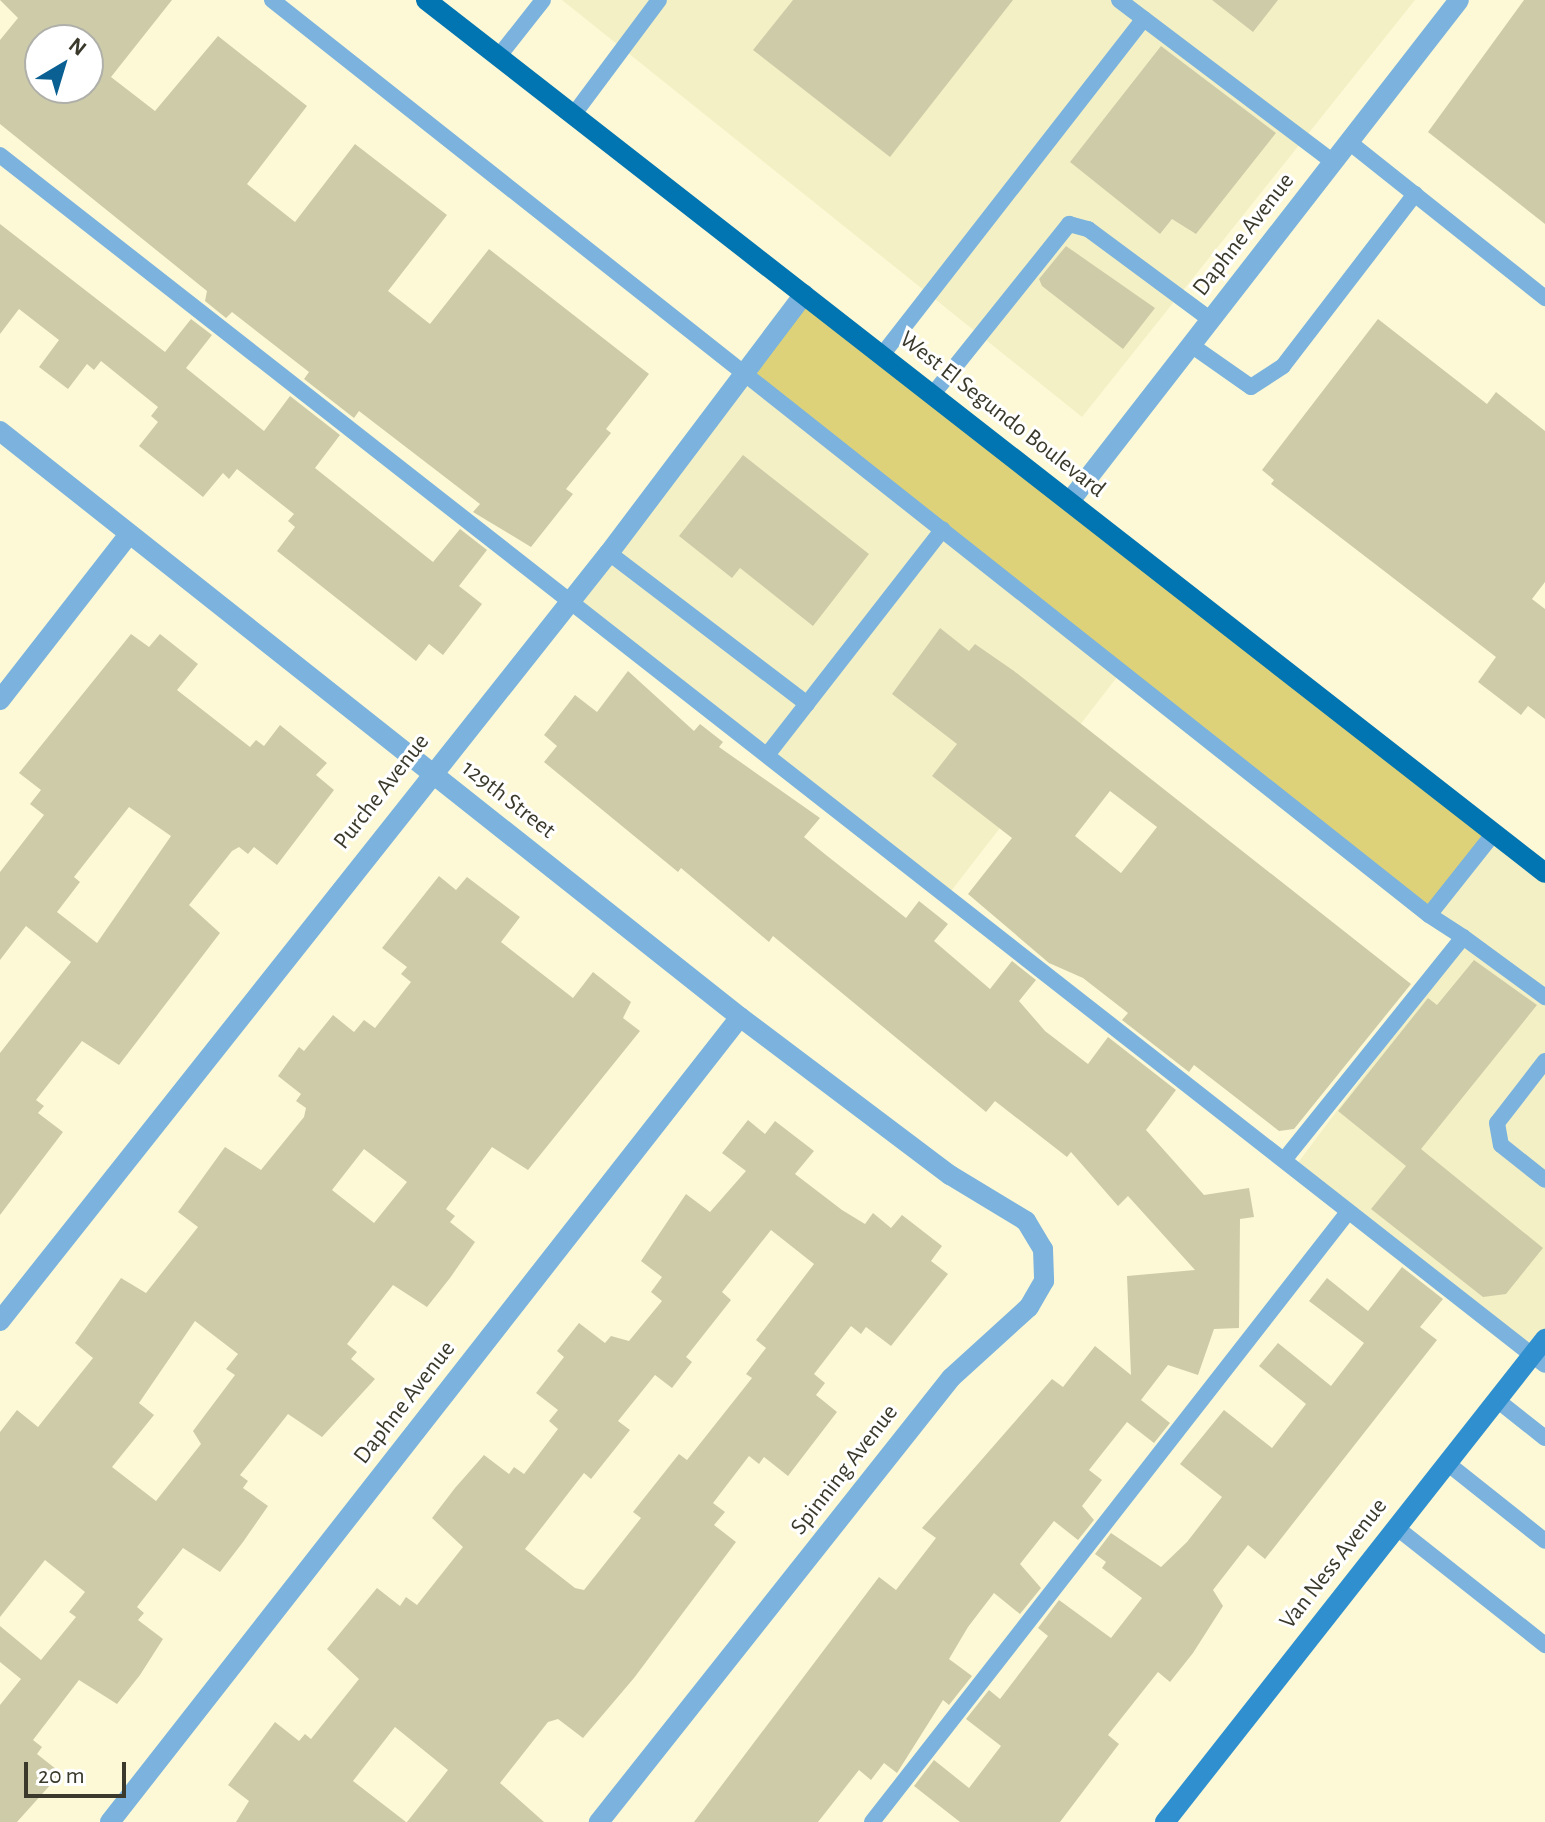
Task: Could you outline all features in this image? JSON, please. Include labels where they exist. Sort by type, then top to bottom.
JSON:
[{"type":"main road","name":"West El Segundo Boulevard","points":[[426,0],[1494,833],[1542,863]]},
{"type":"main road","name":"Van Ness Avenue","points":[[1165,1822],[1497,1400],[1541,1353]]},
{"type":"street","name":"Daphne Avenue","points":[[1070,501],[1459,0]]},
{"type":"street","name":"Purche Avenue","points":[[0,1321],[430,772],[609,553],[804,294]]},
{"type":"street","name":"129th Street","points":[[0,431],[740,1017],[950,1175]]},
{"type":"street","points":[[0,700],[129,534]]},
{"type":"street","name":"Daphne Avenue","points":[[110,1822],[740,1017]]},
{"type":"street","name":"Spinning Avenue","points":[[599,1822],[951,1378],[1029,1307],[1044,1281],[1043,1249],[1026,1221],[950,1175]]},
{"type":"lane","points":[[272,0],[1429,915],[1545,997]]},
{"type":"lane","points":[[499,56],[543,0]]},
{"type":"lane","points":[[574,114],[659,0]]},
{"type":"lane","points":[[1119,0],[1333,162]]},
{"type":"lane","points":[[882,355],[1144,19]]},
{"type":"lane","points":[[1349,142],[1545,298]]},
{"type":"lane","points":[[0,155],[1348,1212],[1541,1353]]},
{"type":"lane","points":[[1191,345],[1251,387],[1283,366],[1415,194]]},
{"type":"lane","points":[[933,394],[1069,224],[1088,229],[1211,320]]},
{"type":"lane","points":[[767,755],[943,529]]},
{"type":"lane","points":[[609,553],[807,704]]},
{"type":"lane","points":[[1429,915],[1494,833]]},
{"type":"lane","points":[[1284,1160],[1463,937]]},
{"type":"lane","points":[[1545,1061],[1497,1123],[1501,1145],[1545,1180]]},
{"type":"lane","points":[[872,1822],[1348,1212]]},
{"type":"lane","points":[[1497,1400],[1545,1438]]},
{"type":"lane","points":[[1447,1463],[1545,1541]]},
{"type":"lane","points":[[1397,1528],[1545,1645]]},
{"type":"shaded area","points":[[562,0],[1415,0],[1082,417]]},
{"type":"shaded area","points":[[804,294],[1494,833],[1429,915],[746,373]]},
{"type":"shaded area","points":[[746,373],[1121,672],[948,895],[570,600]]},
{"type":"shaded area","points":[[1494,833],[1545,873],[1545,1339],[1532,1355],[1294,1168],[1462,944],[1429,915]]},
{"type":"building","points":[[0,0],[172,0],[111,77],[155,111],[218,36],[307,106],[247,184],[295,222],[355,144],[447,215],[388,291],[430,324],[489,249],[649,374],[606,429],[611,433],[566,489],[573,494],[531,547],[473,512],[480,504],[359,411],[354,418],[304,379],[309,372],[232,312],[226,318],[205,301],[207,291],[0,124],[0,40],[18,18]]},
{"type":"building","points":[[793,0],[1013,0],[890,157],[753,50]]},
{"type":"building","points":[[1212,0],[1278,0],[1253,32]]},
{"type":"building","points":[[1524,0],[1545,0],[1545,224],[1428,132]]},
{"type":"building","points":[[1161,46],[1276,133],[1196,234],[1172,219],[1160,234],[1070,162]]},
{"type":"building","points":[[0,224],[165,352],[191,319],[212,335],[186,368],[264,431],[290,396],[340,435],[315,468],[433,562],[460,529],[487,550],[459,586],[482,604],[443,655],[429,644],[416,661],[277,551],[295,527],[288,521],[294,514],[237,469],[229,479],[223,473],[203,497],[139,446],[158,422],[151,416],[158,407],[101,361],[94,370],[87,364],[68,389],[39,367],[59,340],[19,309],[0,334]]},
{"type":"building","points":[[1066,246],[1155,308],[1123,349],[1042,286],[1039,279]]},
{"type":"building","points":[[1378,319],[1487,404],[1496,392],[1545,431],[1545,582],[1532,599],[1545,609],[1545,719],[1528,706],[1521,715],[1478,682],[1496,657],[1271,484],[1274,480],[1262,470]]},
{"type":"building","points":[[743,455],[869,554],[813,626],[740,568],[732,578],[679,536]]},
{"type":"building","points":[[940,628],[969,651],[975,644],[1014,671],[1411,984],[1294,1129],[1279,1131],[1194,1065],[1189,1072],[1122,1020],[1128,1013],[1083,978],[1049,963],[968,894],[1012,838],[932,776],[957,744],[892,694]],"holes":[[[1110,791],[1157,827],[1121,873],[1075,836]]]},
{"type":"building","points":[[131,634],[149,647],[160,634],[198,664],[177,690],[250,747],[256,740],[264,746],[280,725],[327,763],[316,775],[334,790],[277,865],[254,847],[248,854],[239,847],[232,851],[189,905],[220,933],[119,1065],[82,1041],[36,1100],[44,1106],[38,1113],[63,1132],[0,1215],[0,1053],[71,962],[26,926],[0,960],[0,872],[44,815],[30,804],[41,790],[19,773]],"holes":[[[129,807],[171,836],[97,943],[57,912],[80,882],[74,877]]]},
{"type":"building","points":[[628,671],[694,731],[700,724],[723,742],[719,747],[820,818],[804,837],[826,855],[906,918],[919,901],[948,924],[934,941],[990,989],[1012,961],[1036,980],[1019,1001],[1045,1031],[1088,1064],[1108,1037],[1176,1090],[1146,1130],[1204,1195],[1249,1188],[1254,1217],[1240,1219],[1239,1328],[1214,1329],[1198,1375],[1168,1365],[1141,1400],[1170,1423],[1154,1443],[1127,1422],[1089,1470],[1102,1480],[1082,1506],[1094,1520],[1078,1540],[1054,1521],[1020,1564],[1041,1588],[1020,1614],[994,1593],[949,1659],[972,1676],[949,1705],[943,1700],[897,1773],[884,1763],[871,1780],[859,1770],[818,1822],[694,1822],[879,1577],[896,1590],[936,1538],[922,1528],[1052,1379],[1063,1387],[1095,1346],[1131,1375],[1127,1276],[1195,1270],[1128,1196],[1118,1206],[1071,1152],[1067,1157],[995,1101],[986,1112],[773,936],[769,942],[681,868],[678,872],[544,762],[557,746],[544,735],[575,695],[597,712]]},
{"type":"building","points":[[439,876],[456,890],[467,877],[520,917],[501,942],[573,998],[593,972],[631,1002],[623,1018],[640,1031],[528,1170],[492,1147],[446,1209],[455,1216],[450,1222],[475,1242],[450,1278],[427,1307],[393,1285],[347,1344],[357,1352],[351,1359],[375,1379],[322,1437],[288,1414],[240,1475],[248,1481],[243,1488],[268,1506],[243,1542],[220,1572],[183,1548],[137,1607],[144,1613],[138,1620],[163,1639],[140,1675],[117,1704],[79,1680],[33,1740],[42,1747],[37,1754],[61,1773],[17,1822],[0,1822],[0,1705],[21,1679],[0,1662],[0,1626],[41,1660],[76,1617],[69,1612],[85,1592],[45,1560],[0,1617],[0,1432],[17,1410],[38,1427],[93,1358],[75,1343],[121,1278],[146,1293],[198,1227],[178,1212],[225,1147],[261,1170],[304,1117],[306,1108],[296,1101],[301,1094],[278,1076],[299,1047],[304,1051],[333,1015],[354,1032],[364,1020],[375,1028],[411,982],[401,974],[407,967],[382,948]],"holes":[[[364,1149],[407,1182],[374,1223],[332,1190]],[[195,1321],[238,1354],[226,1369],[235,1375],[193,1431],[201,1444],[156,1501],[112,1467],[154,1415],[139,1403]]]},
{"type":"building","points":[[1474,960],[1537,1005],[1421,1149],[1543,1248],[1506,1294],[1483,1297],[1371,1209],[1406,1166],[1338,1111],[1428,998],[1437,1005]]},
{"type":"building","points":[[748,1120],[765,1134],[775,1121],[814,1151],[795,1174],[865,1224],[873,1213],[891,1228],[902,1215],[942,1246],[931,1261],[948,1274],[891,1346],[866,1327],[861,1334],[851,1326],[814,1374],[825,1383],[816,1395],[837,1412],[788,1476],[764,1457],[759,1464],[749,1456],[713,1503],[725,1512],[714,1525],[736,1542],[634,1678],[583,1738],[558,1719],[548,1722],[500,1783],[544,1822],[407,1822],[448,1770],[395,1727],[353,1781],[406,1822],[236,1822],[249,1801],[228,1785],[275,1722],[299,1741],[305,1734],[311,1739],[359,1679],[327,1649],[377,1588],[400,1606],[406,1597],[417,1605],[463,1547],[432,1518],[455,1488],[484,1455],[509,1474],[514,1467],[524,1474],[558,1429],[549,1421],[558,1410],[536,1393],[564,1357],[557,1351],[579,1323],[605,1343],[611,1336],[629,1341],[662,1301],[651,1292],[662,1277],[641,1261],[686,1194],[710,1212],[746,1171],[722,1153]],"holes":[[[771,1230],[814,1264],[756,1340],[766,1348],[746,1374],[752,1378],[687,1460],[679,1454],[633,1512],[641,1518],[584,1590],[575,1588],[525,1549],[584,1473],[591,1479],[630,1430],[618,1421],[655,1375],[672,1388],[692,1362],[686,1357],[731,1300],[722,1292]]]},
{"type":"building","points":[[1402,1267],[1443,1299],[1420,1327],[1437,1340],[1265,1559],[1248,1545],[1213,1590],[1223,1606],[1193,1653],[1170,1682],[1158,1672],[1108,1735],[1119,1744],[1060,1822],[960,1822],[914,1786],[934,1760],[969,1788],[1001,1746],[966,1719],[989,1690],[1000,1699],[1048,1636],[1038,1628],[1059,1600],[1111,1638],[1142,1598],[1102,1568],[1106,1562],[1095,1554],[1111,1533],[1161,1567],[1187,1542],[1222,1497],[1180,1464],[1224,1410],[1272,1448],[1306,1404],[1259,1366],[1278,1343],[1331,1386],[1364,1343],[1309,1301],[1327,1278],[1368,1311]]}]
